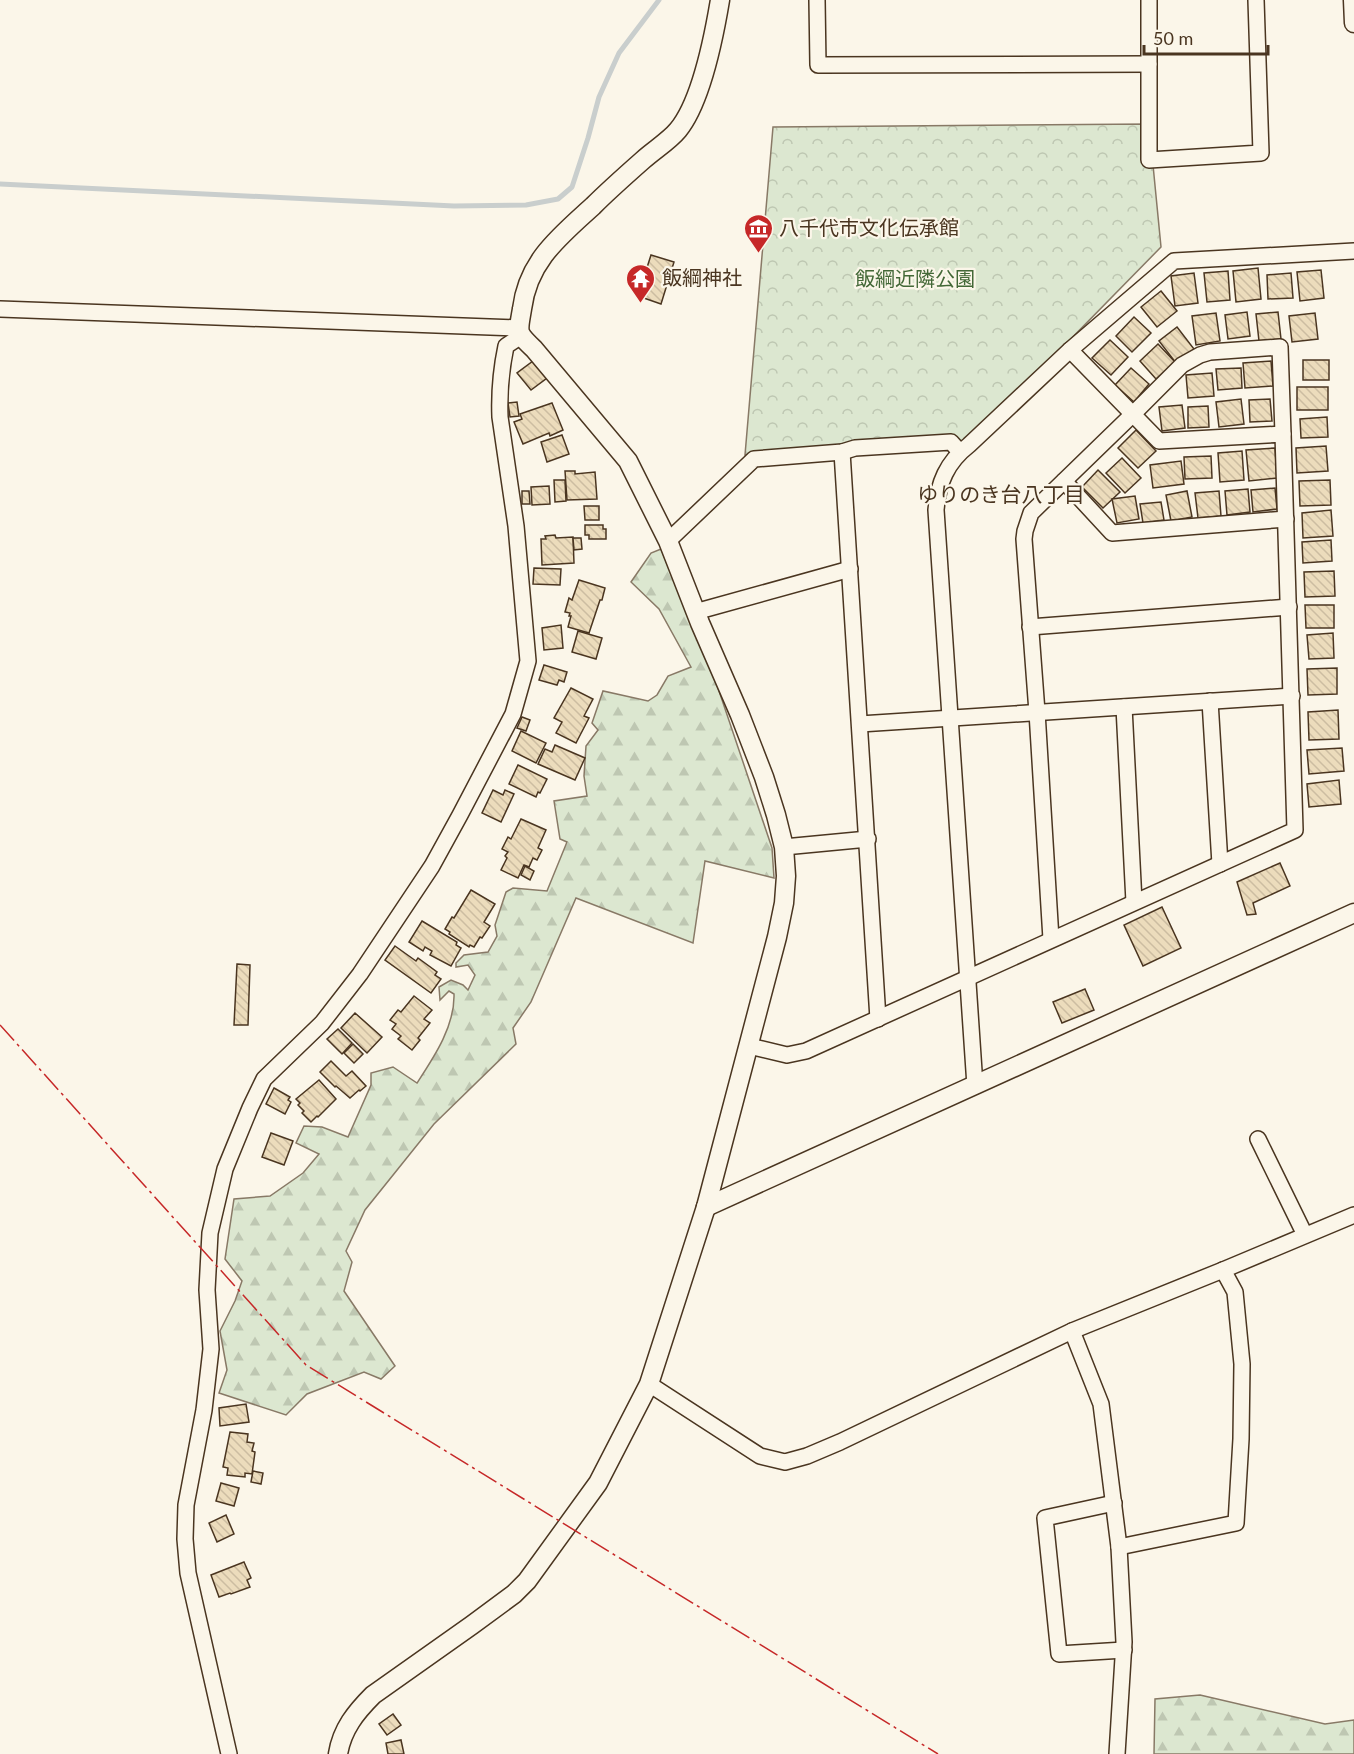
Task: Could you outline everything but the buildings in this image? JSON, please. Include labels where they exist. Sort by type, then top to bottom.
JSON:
[{"type":"street","points":[[230,1754],[188,1574],[186,1539],[186,1505],[204,1410],[210,1349],[207,1290],[210,1233],[225,1169],[264,1078],[322,1023],[360,974],[432,866],[513,714],[528,661],[516,526],[500,417],[501,370],[506,346],[520,332],[526,291],[534,269],[548,248],[678,130],[695,101],[716,27],[720,0]]},
{"type":"street","points":[[817,0],[818,64],[1149,64]]},
{"type":"street","points":[[1149,0],[1149,160],[1261,153],[1256,0]]},
{"type":"street","points":[[1353,0],[1354,22]]},
{"type":"street","points":[[975,1086],[936,510],[941,481],[949,465],[960,453],[1070,350],[1174,261],[1354,251]]},
{"type":"street","points":[[0,309],[520,332],[628,461],[668,542],[695,612],[740,715],[764,777],[784,848],[786,876],[784,903],[777,937],[706,1207],[649,1384],[598,1483],[527,1581],[514,1594],[373,1695],[348,1725],[339,1745],[338,1754]]},
{"type":"street","points":[[749,1046],[787,1055],[806,1051],[1295,830],[1280,347],[1210,352],[1182,365],[1031,513],[1024,539],[1051,939]]},
{"type":"street","points":[[1070,350],[1159,441],[1283,434]]},
{"type":"street","points":[[668,542],[754,459],[842,452],[855,448],[951,442],[960,453]]},
{"type":"street","points":[[842,452],[879,1019]]},
{"type":"street","points":[[1064,481],[1112,533],[1286,519]]},
{"type":"street","points":[[695,612],[850,569]]},
{"type":"street","points":[[1030,627],[1289,607]]},
{"type":"street","points":[[860,724],[1292,696]]},
{"type":"street","points":[[1210,701],[1220,864]]},
{"type":"street","points":[[1124,707],[1134,902]]},
{"type":"street","points":[[784,848],[868,839]]},
{"type":"street","points":[[706,1207],[1354,913]]},
{"type":"street","points":[[1258,1139],[1305,1235]]},
{"type":"street","points":[[649,1384],[760,1456],[784,1462],[807,1456],[840,1442],[1071,1331],[1354,1215]]},
{"type":"street","points":[[1119,1547],[1236,1523],[1242,1364],[1235,1292],[1223,1270]]},
{"type":"street","points":[[1071,1331],[1101,1404],[1119,1547],[1124,1650],[1117,1754]]},
{"type":"street","points":[[1114,1503],[1045,1518],[1059,1654],[1124,1650]]},
{"type":"green space","name":"飯綱近隣公園","points":[[1149,124],[1161,247],[960,452],[952,440],[745,455],[773,127]]},
{"type":"green space","points":[[661,549],[716,682],[772,848],[774,878],[705,861],[693,943],[576,898],[531,1002],[513,1028],[516,1044],[434,1124],[365,1210],[346,1251],[352,1262],[344,1291],[395,1366],[381,1379],[364,1372],[307,1394],[286,1415],[219,1393],[227,1370],[220,1331],[242,1281],[225,1259],[234,1199],[270,1196],[303,1173],[319,1154],[296,1143],[304,1126],[322,1127],[348,1137],[371,1085],[371,1073],[393,1067],[417,1083],[442,1041],[451,1018],[454,994],[449,991],[440,1000],[439,987],[451,980],[468,990],[475,975],[468,965],[456,967],[456,963],[464,955],[488,952],[497,936],[495,925],[506,892],[513,888],[547,891],[567,842],[560,839],[554,801],[587,796],[584,776],[586,746],[598,730],[592,723],[603,691],[648,701],[657,695],[668,676],[691,667],[659,609],[631,582],[651,553]]},
{"type":"green space","points":[[1200,1695],[1325,1724],[1354,1720],[1354,1754],[1154,1754],[1155,1699]]},
{"type":"waterway","points":[[0,184],[454,206],[526,205],[558,199],[572,187],[599,97],[619,53],[659,0]]},
{"type":"power","points":[[0,1025],[306,1365],[938,1754]]},
{"type":"place","name":"八千代市文化伝承館","points":[[758,254]]},
{"type":"place","name":"飯綱神社","points":[[641,304]]},
{"type":"district","name":"ゆりのき台八丁目","points":[[1001,495]]}]
